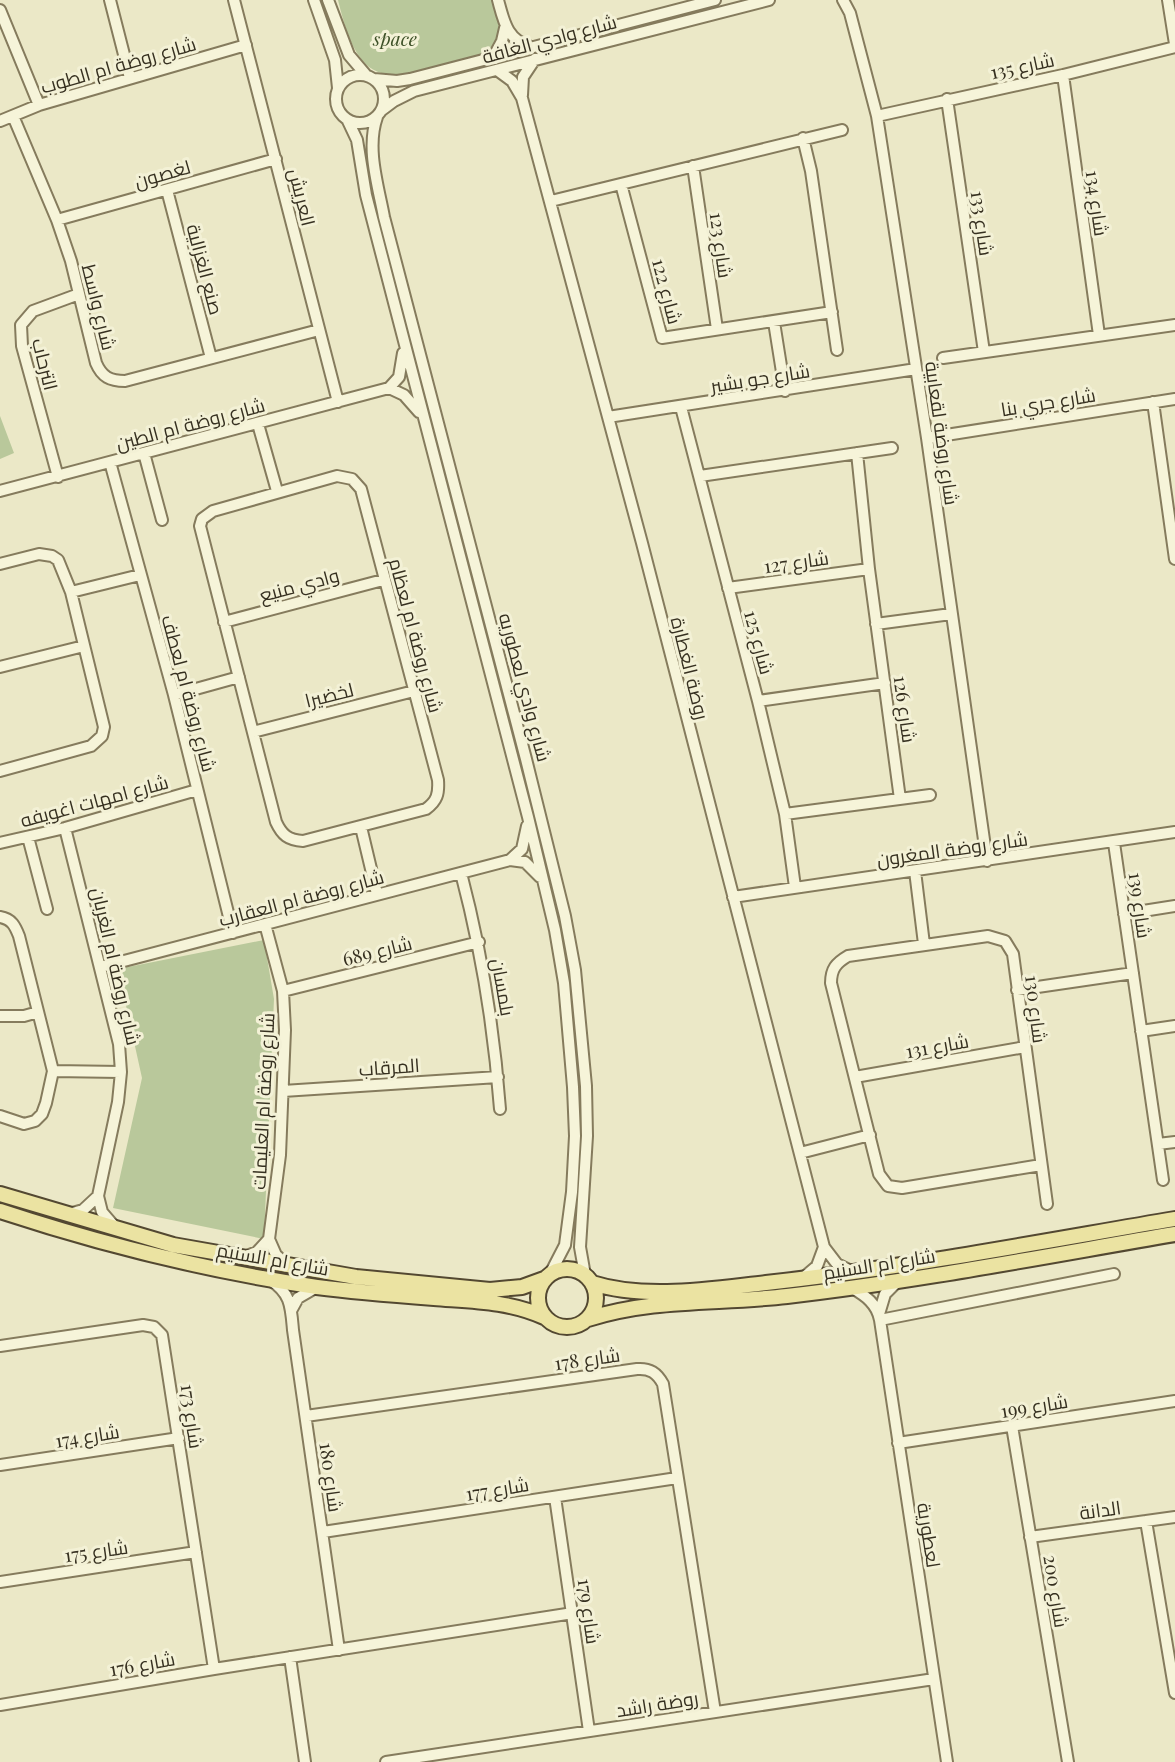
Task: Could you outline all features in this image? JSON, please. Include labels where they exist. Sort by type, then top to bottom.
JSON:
[{"type":"main road","name":"شارع ام السنيم","points":[[0,1194],[173,1245],[289,1267],[356,1277],[490,1290],[515,1288],[547,1277]]},
{"type":"main road","name":"شارع ام السنيم","points":[[0,1211],[138,1252],[268,1279],[382,1294],[503,1303],[544,1317]]},
{"type":"main road","name":"شارع ام السنيم","points":[[589,1279],[614,1290],[649,1292],[727,1288],[855,1272],[1175,1219]]},
{"type":"main road","name":"شارع ام السنيم","points":[[588,1319],[650,1304],[785,1297],[852,1288],[1175,1234]]},
{"type":"main road","points":[[568,1269],[589,1279],[596,1302],[588,1319],[580,1325],[560,1327],[544,1317],[538,1299],[547,1277],[568,1269]]},
{"type":"street","points":[[110,0],[130,78]]},
{"type":"street","name":"العريش","points":[[234,0],[338,402]]},
{"type":"street","points":[[314,0],[335,60],[338,88],[335,103],[340,114],[348,121],[363,124],[380,113],[383,93],[349,55],[328,0]]},
{"type":"street","points":[[493,58],[505,28],[498,0]]},
{"type":"street","name":"شارع وادي الغافة","points":[[370,77],[410,79],[715,0]]},
{"type":"street","name":"شارع وادي الغافة","points":[[380,113],[394,101],[414,91],[769,0]]},
{"type":"street","name":"شارع روضة لقعابية","points":[[843,0],[850,13],[877,116],[927,438],[987,861]]},
{"type":"street","name":"شارع روضة لقعابية","points":[[850,13],[851,0]]},
{"type":"street","name":"شارع 135","points":[[877,116],[1063,75],[1175,45],[1168,0]]},
{"type":"street","points":[[0,10],[39,105]]},
{"type":"street","points":[[505,28],[516,40],[531,47]]},
{"type":"street","name":"شارع روضة ام الطوب","points":[[0,121],[39,105],[246,45]]},
{"type":"street","points":[[522,98],[523,77],[535,59]]},
{"type":"street","name":"روضة الغطارة","points":[[497,70],[512,81],[522,98],[551,201],[824,1247]]},
{"type":"street","name":"شارع 134","points":[[1063,75],[1099,335]]},
{"type":"street","points":[[338,88],[350,77],[370,77]]},
{"type":"street","name":"شارع 133","points":[[947,99],[984,352]]},
{"type":"street","name":"شارع وادي لعطوريه","points":[[380,113],[373,128],[373,149],[384,217],[526,759],[565,916],[575,970],[586,1086],[587,1136],[580,1247],[589,1279]]},
{"type":"street","name":"شارع واسط","points":[[13,116],[57,220],[96,363],[105,377],[114,381],[125,381],[319,330]]},
{"type":"street","name":"شارع وادي لعطوريه","points":[[348,121],[357,140],[366,195],[545,885],[565,995],[571,1045],[575,1136],[569,1227],[565,1245],[547,1277]]},
{"type":"street","points":[[551,201],[842,130]]},
{"type":"street","points":[[803,138],[811,171],[837,350]]},
{"type":"street","name":"لغصون","points":[[57,220],[276,159]]},
{"type":"street","name":"شارع 123","points":[[693,166],[716,329]]},
{"type":"street","name":"شارع 122","points":[[621,184],[662,338],[832,312]]},
{"type":"street","name":"صنع الغزالية","points":[[167,190],[211,358]]},
{"type":"street","name":"الترحاب","points":[[58,477],[22,346],[21,325],[33,311],[79,294]]},
{"type":"street","points":[[774,322],[785,391]]},
{"type":"street","points":[[943,358],[1175,325]]},
{"type":"street","points":[[404,344],[401,369],[389,388],[410,400],[422,416]]},
{"type":"street","name":"شارع جو بشير","points":[[608,417],[916,369]]},
{"type":"street","name":"شارع روضة ام الطين","points":[[0,491],[389,388]]},
{"type":"street","name":"شارع جري بنا","points":[[927,438],[1175,399]]},
{"type":"street","points":[[1153,402],[1175,559]]},
{"type":"street","name":"شارع 125","points":[[681,407],[785,814],[795,887]]},
{"type":"street","points":[[258,424],[276,491]]},
{"type":"street","points":[[700,476],[892,448]]},
{"type":"street","points":[[144,453],[162,520]]},
{"type":"street","name":"شارع 126","points":[[857,453],[869,569],[900,799]]},
{"type":"street","name":"شارع روضة ام لعطف","points":[[110,462],[174,695],[233,933]]},
{"type":"street","points":[[1163,474],[1175,472]]},
{"type":"street","name":"شارع روضة ام لعظام","points":[[337,476],[352,479],[357,483],[438,780],[437,799],[426,808],[303,841],[286,837],[276,821],[200,533],[202,519],[213,511],[276,491],[337,476]]},
{"type":"street","points":[[0,564],[39,554],[52,556],[62,566],[103,717],[102,736],[91,746],[0,771]]},
{"type":"street","name":"شارع 127","points":[[728,588],[869,569]]},
{"type":"street","points":[[71,593],[140,575]]},
{"type":"street","name":"وادي منيع","points":[[224,622],[383,580]]},
{"type":"street","points":[[876,624],[951,614]]},
{"type":"street","points":[[0,667],[84,646]]},
{"type":"street","points":[[174,695],[239,677]]},
{"type":"street","points":[[758,701],[885,683]]},
{"type":"street","name":"لخضيرا","points":[[253,732],[414,691]]},
{"type":"street","name":"شارع امهات اغويفه","points":[[0,843],[65,828],[197,790]]},
{"type":"street","points":[[785,814],[930,795]]},
{"type":"street","points":[[510,860],[525,842],[528,817]]},
{"type":"street","points":[[361,827],[377,894]]},
{"type":"street","name":"شارع روضة ام الغربان","points":[[65,828],[119,1044],[121,1072],[118,1102],[98,1196]]},
{"type":"street","name":"شارع روضة المغرون","points":[[733,897],[1175,832]]},
{"type":"street","points":[[28,836],[47,909]]},
{"type":"street","name":"شارع 139","points":[[1114,843],[1163,1180]]},
{"type":"street","points":[[510,860],[520,860],[531,866],[545,885]]},
{"type":"street","name":"شارع روضة ام العقارب","points":[[101,967],[510,860]]},
{"type":"street","points":[[915,870],[925,944]]},
{"type":"street","name":"بلمسان","points":[[461,873],[479,942],[495,1035],[500,1109]]},
{"type":"street","points":[[1124,914],[1175,906]]},
{"type":"street","points":[[0,918],[10,920],[15,926],[53,1070],[42,1114],[34,1121],[24,1124],[0,1116]]},
{"type":"street","name":"شارع روضة ام العليمات","points":[[265,925],[283,991],[285,1030],[280,1155],[269,1239]]},
{"type":"street","name":"شارع 130","points":[[1041,1165],[902,1188],[888,1186],[879,1174],[831,983],[834,967],[848,956],[925,944],[988,936],[1004,941],[1013,954],[1048,1204]]},
{"type":"street","name":"شارع 689","points":[[283,991],[479,942]]},
{"type":"street","points":[[1017,990],[1133,973]]},
{"type":"street","points":[[0,1016],[24,1016],[38,1012]]},
{"type":"street","points":[[1141,1031],[1175,1026]]},
{"type":"street","name":"شارع 131","points":[[855,1077],[1025,1047]]},
{"type":"street","points":[[53,1070],[121,1072]]},
{"type":"street","name":"المرقاب","points":[[283,1091],[498,1077]]},
{"type":"street","points":[[800,1153],[870,1135]]},
{"type":"street","points":[[1158,1144],[1175,1142]]},
{"type":"street","points":[[63,1214],[83,1210],[98,1196],[102,1212],[117,1229]]},
{"type":"street","points":[[0,1219],[23,1218]]},
{"type":"street","points":[[241,1258],[257,1252],[269,1239],[276,1255],[289,1267]]},
{"type":"street","points":[[824,1247],[837,1265],[855,1272]]},
{"type":"street","points":[[802,1279],[817,1266],[824,1247]]},
{"type":"street","points":[[879,1317],[1114,1274]]},
{"type":"street","points":[[268,1279],[287,1294],[292,1309]]},
{"type":"street","points":[[879,1317],[886,1294],[899,1280]]},
{"type":"street","points":[[292,1309],[303,1294],[317,1287]]},
{"type":"street","points":[[852,1288],[868,1298],[879,1317]]},
{"type":"street","name":"شارع 180","points":[[292,1309],[339,1650]]},
{"type":"street","name":"لعطورية","points":[[879,1317],[947,1762]]},
{"type":"street","name":"شارع 173","points":[[0,1346],[138,1326],[154,1327],[164,1339],[214,1669]]},
{"type":"street","name":"شارع 178","points":[[306,1416],[646,1368],[659,1377],[663,1384],[715,1712]]},
{"type":"street","name":"شارع 199","points":[[898,1443],[1175,1401]]},
{"type":"street","name":"شارع 200","points":[[1012,1426],[1068,1762]]},
{"type":"street","name":"شارع 174","points":[[0,1465],[179,1438]]},
{"type":"street","name":"شارع 177","points":[[323,1532],[677,1478]]},
{"type":"street","name":"شارع 179","points":[[555,1497],[589,1731]]},
{"type":"street","name":"الدانة","points":[[1030,1537],[1175,1517]]},
{"type":"street","points":[[1146,1521],[1175,1693]]},
{"type":"street","name":"شارع 175","points":[[0,1582],[196,1552]]},
{"type":"street","name":"شارع 176","points":[[0,1705],[573,1614]]},
{"type":"street","points":[[290,1657],[305,1762]]},
{"type":"street","name":"روضة راشد","points":[[386,1762],[458,1757],[589,1731],[934,1679]]},
{"type":"green space","name":"space","points":[[338,0],[494,0],[499,22],[498,39],[490,53],[423,73],[388,75],[374,70],[357,54],[347,32]]},
{"type":"green space","points":[[0,416],[14,453],[0,459]]},
{"type":"green space","points":[[264,940],[274,999],[264,1239],[113,1208],[142,1078],[118,969]]}]
